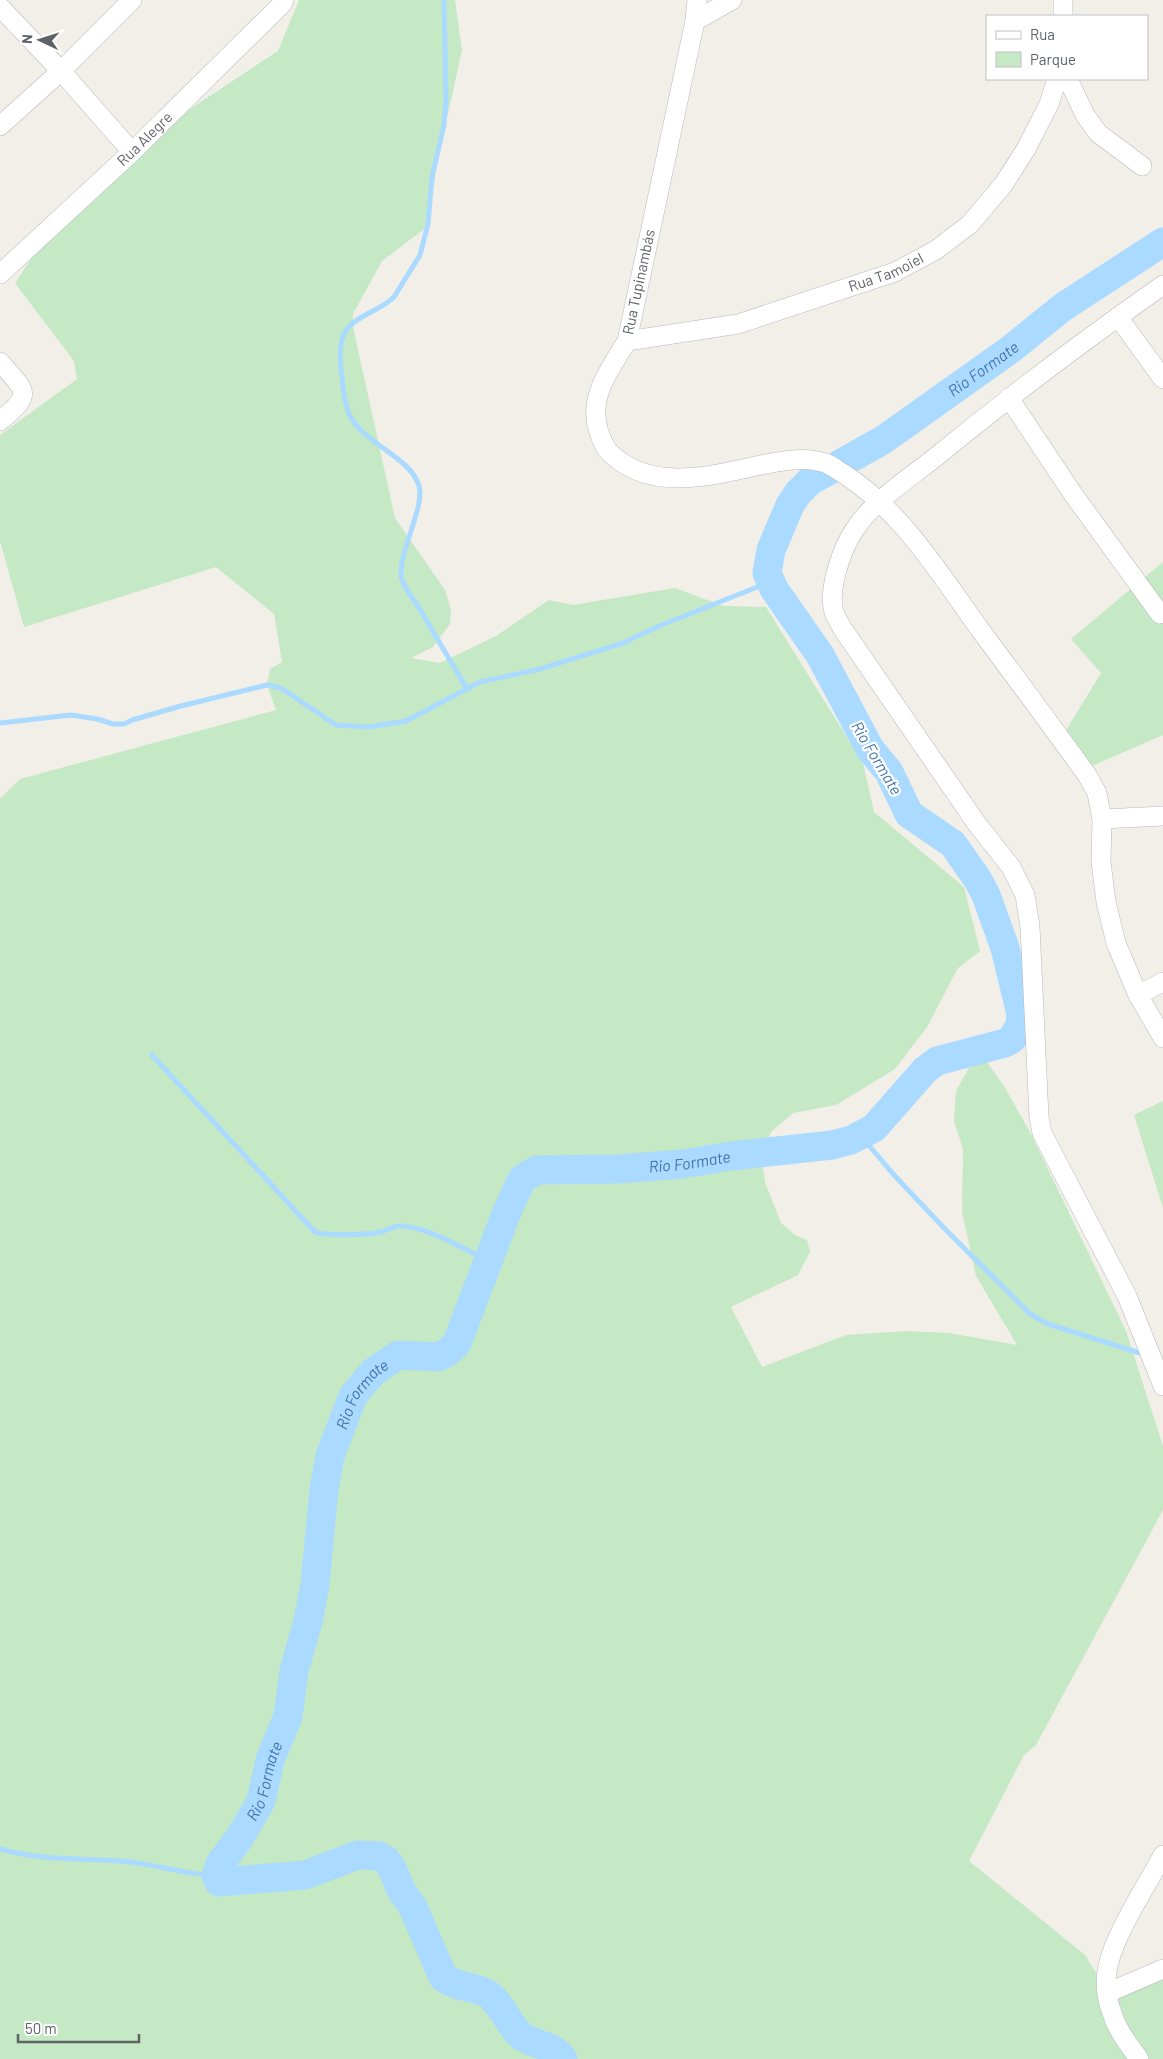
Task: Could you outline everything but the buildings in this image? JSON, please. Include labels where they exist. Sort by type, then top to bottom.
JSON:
[{"type":"street","points":[[0,126],[61,71],[132,0]]},
{"type":"street","name":"Rua Alegre","points":[[0,274],[132,152],[284,0]]},
{"type":"street","name":"Rua Tupinambás","points":[[697,0],[627,341],[602,382],[596,402],[595,420],[601,438],[608,451],[630,467],[652,476],[702,477],[789,459],[826,463],[862,486],[881,501]]},
{"type":"street","points":[[694,21],[732,0]]},
{"type":"street","points":[[1062,15],[1063,0]]},
{"type":"street","points":[[0,6],[61,71],[132,152]]},
{"type":"street","name":"Rua Tamoiel","points":[[627,341],[738,324],[896,272],[936,250],[970,224],[1003,185],[1026,148],[1049,104],[1057,80]]},
{"type":"street","points":[[1068,80],[1085,115],[1098,132],[1142,166]]},
{"type":"street","points":[[1163,285],[1118,316],[1009,398],[881,501],[856,528],[842,555],[832,602],[835,614],[966,808],[1011,867],[1025,895],[1030,928],[1039,1117],[1042,1133],[1126,1296],[1163,1386]]},
{"type":"street","points":[[1118,316],[1163,379]]},
{"type":"street","points":[[0,362],[21,386],[23,395],[19,405],[0,421]]},
{"type":"street","points":[[1009,398],[1073,494],[1162,615]]},
{"type":"street","points":[[881,501],[931,561],[1087,775],[1097,793],[1102,819],[1101,862],[1106,902],[1116,943],[1138,995],[1163,1038]]},
{"type":"street","points":[[1102,819],[1163,816]]},
{"type":"street","points":[[1138,995],[1163,982]]},
{"type":"street","points":[[1139,2059],[1119,2029],[1112,2014],[1107,1993],[1107,1971],[1114,1946],[1163,1855]]},
{"type":"street","points":[[1107,1993],[1163,1969]]},
{"type":"green space","points":[[299,0],[455,0],[462,50],[437,164],[427,227],[382,261],[353,314],[353,327],[395,518],[445,590],[451,609],[450,624],[433,647],[411,658],[440,663],[496,636],[549,600],[573,605],[675,588],[723,606],[766,607],[863,763],[874,812],[964,887],[980,951],[958,968],[927,1027],[895,1069],[836,1105],[793,1113],[771,1132],[761,1153],[765,1182],[781,1223],[795,1235],[807,1240],[810,1252],[798,1275],[731,1307],[762,1367],[846,1335],[907,1331],[949,1333],[1017,1345],[976,1276],[962,1212],[963,1149],[954,1121],[956,1091],[969,1068],[986,1061],[1004,1086],[1032,1136],[1126,1331],[1163,1446],[1163,1510],[1036,1745],[1024,1755],[969,1861],[1085,1955],[1112,1999],[1163,1974],[1163,2059],[0,2059],[0,799],[20,779],[276,710],[267,685],[270,669],[282,662],[274,614],[216,567],[24,627],[0,541],[0,435],[77,379],[74,361],[15,283],[33,256],[187,111],[278,51]]},
{"type":"green space","points":[[1163,562],[1163,735],[1076,773],[1059,742],[1101,673],[1071,639]]},
{"type":"green space","points":[[1163,1101],[1163,1208],[1134,1115]]},
{"type":"waterway","points":[[444,0],[446,101],[444,125],[432,177],[428,224],[420,255],[394,297],[357,320],[347,329],[341,343],[340,359],[344,397],[349,414],[355,424],[374,442],[406,466],[414,475],[419,486],[419,505],[404,553],[401,575],[406,588],[467,689]]},
{"type":"waterway","name":"Rio Formate","points":[[563,2059],[550,2048],[528,2040],[518,2033],[492,1997],[475,1989],[453,1983],[443,1977],[413,1907],[401,1890],[392,1868],[386,1860],[379,1856],[358,1855],[305,1875],[219,1882],[216,1876],[220,1864],[240,1837],[261,1801],[270,1760],[288,1716],[294,1671],[308,1621],[315,1585],[324,1489],[330,1456],[353,1396],[373,1372],[398,1355],[438,1357],[448,1352],[457,1343],[506,1214],[522,1179],[537,1170],[619,1169],[682,1164],[731,1156],[832,1145],[851,1140],[874,1128],[925,1070],[937,1061],[1005,1043],[1012,1039],[1020,1025],[1021,1014],[1005,948],[986,895],[953,844],[909,814],[889,772],[870,749],[820,655],[774,589],[767,573],[771,550],[790,505],[798,493],[810,481],[883,440],[1011,349],[1063,307],[1163,242]]},
{"type":"waterway","points":[[0,723],[71,715],[97,719],[113,724],[124,724],[181,706],[267,685],[281,688],[336,725],[368,727],[406,721],[480,682],[540,669],[623,643],[659,626],[770,582]]},
{"type":"waterway","points":[[152,1055],[315,1232],[337,1235],[367,1234],[398,1226],[408,1226],[432,1233],[488,1261]]},
{"type":"waterway","points":[[861,1136],[894,1175],[944,1228],[1030,1314],[1048,1324],[1146,1355]]},
{"type":"waterway","points":[[0,1849],[30,1856],[134,1862],[216,1876]]}]
